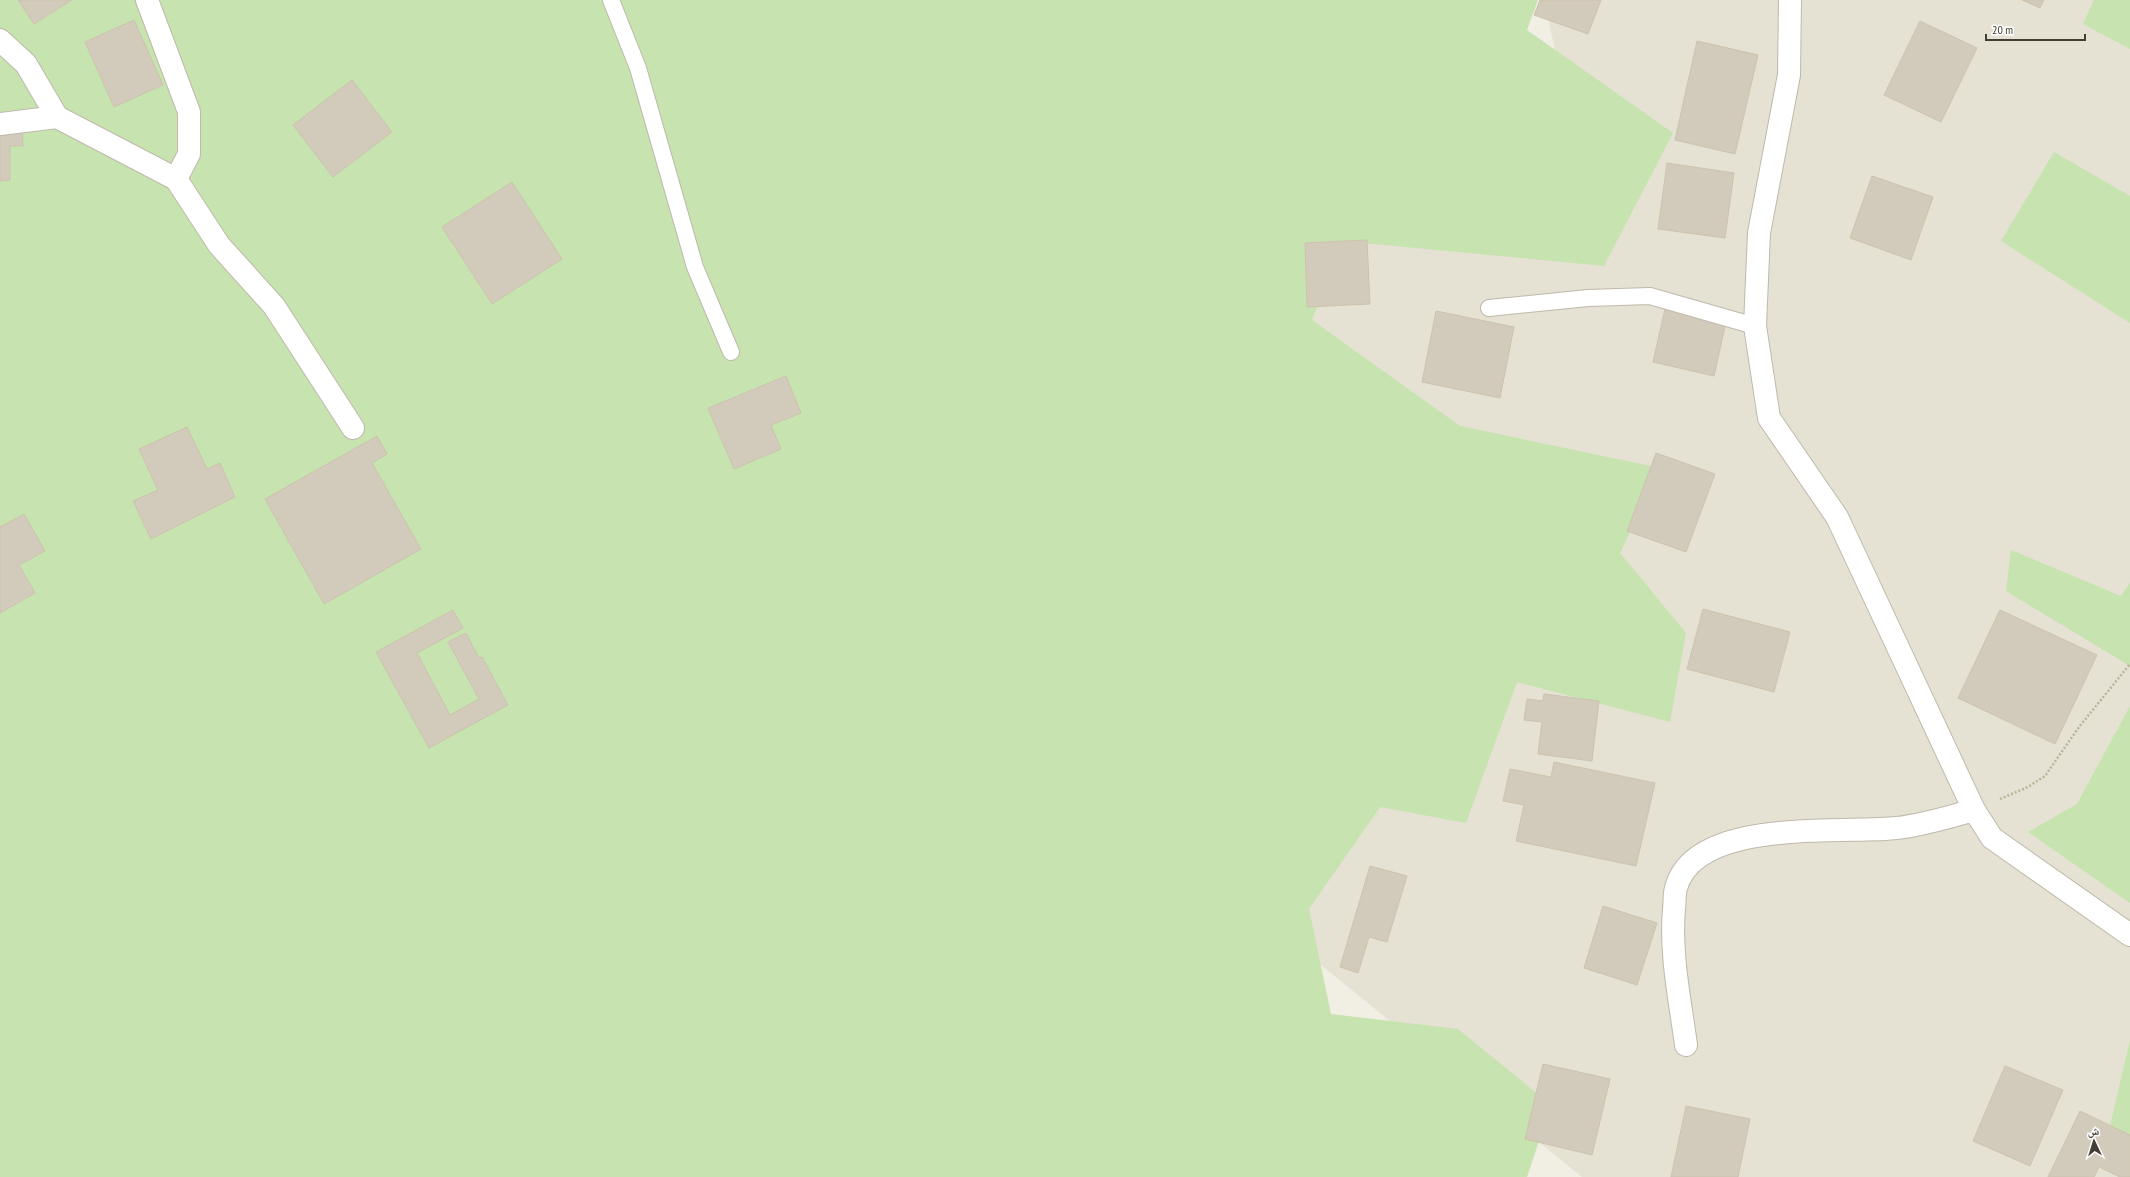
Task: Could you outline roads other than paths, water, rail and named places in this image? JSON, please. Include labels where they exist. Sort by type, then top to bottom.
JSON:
[{"type":"street","points":[[147,0],[189,112],[190,154],[176,179]]},
{"type":"street","points":[[1790,0],[1789,75],[1759,233],[1755,326],[1769,418],[1837,517],[1974,810],[1992,838],[2130,935]]},
{"type":"street","points":[[0,40],[26,64],[57,117],[176,179],[219,245],[274,306],[353,428]]},
{"type":"street","points":[[0,124],[57,117]]},
{"type":"street","points":[[1686,1045],[1672,935],[1676,888],[1689,864],[1714,847],[1751,838],[1808,830],[1897,828],[1928,822],[1974,810]]},
{"type":"lane","points":[[612,0],[638,68],[695,267],[731,352]]},
{"type":"lane","points":[[1489,308],[1588,298],[1650,296],[1755,326]]}]
